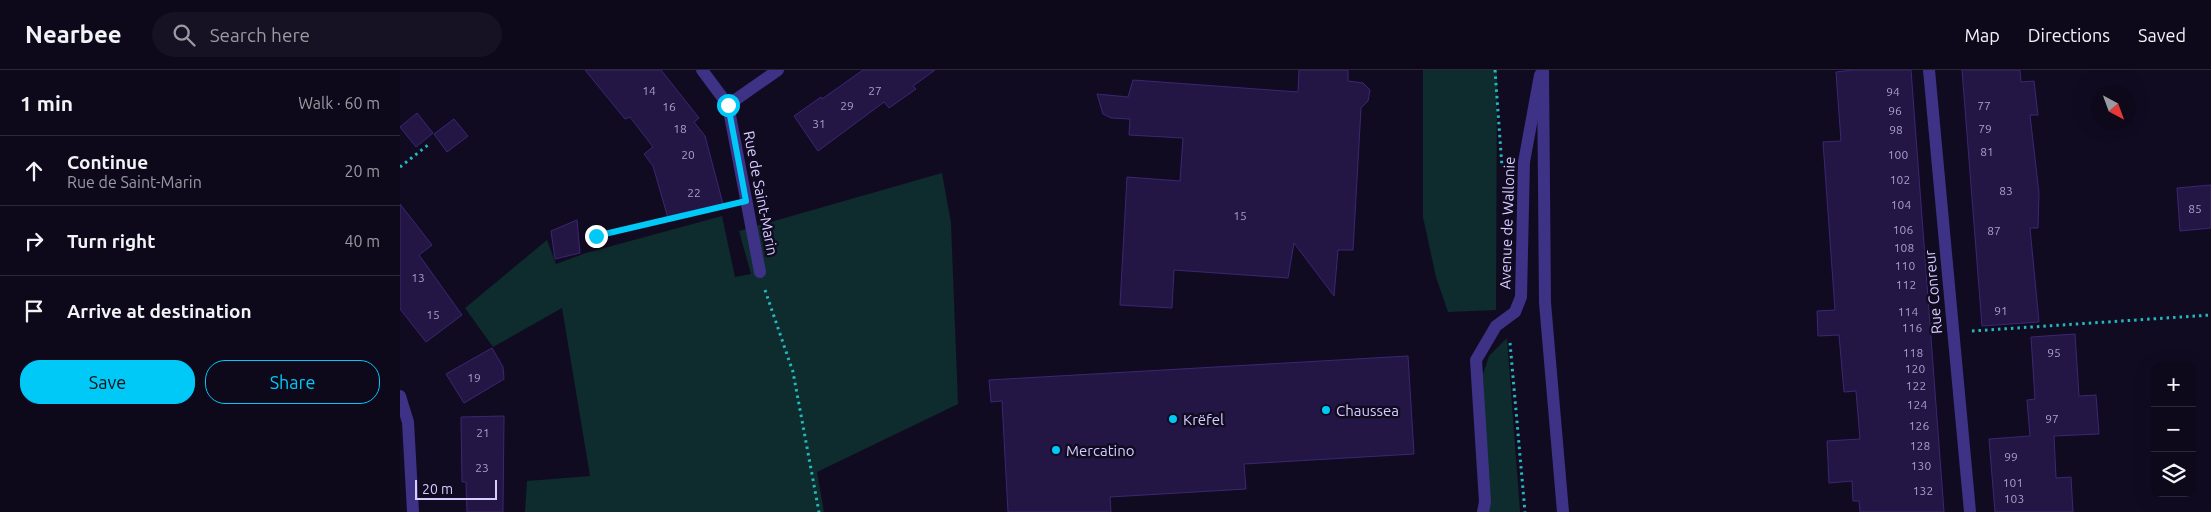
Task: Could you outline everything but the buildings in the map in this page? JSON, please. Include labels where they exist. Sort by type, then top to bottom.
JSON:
[{"type":"street","name":"Rue de Saint-Marin","points":[[702,70],[728,105],[760,272]]},
{"type":"street","points":[[728,105],[778,70]]},
{"type":"street","name":"Avenue de Wallonie","points":[[1482,512],[1485,502],[1476,360],[1496,326],[1515,312],[1520,297],[1524,162],[1542,70]]},
{"type":"street","name":"Avenue de Wallonie","points":[[1542,70],[1545,304],[1563,512]]},
{"type":"street","name":"Rue Conreur","points":[[1929,70],[1970,512]]},
{"type":"street","points":[[400,396],[408,422],[413,512]]},
{"type":"path","points":[[400,167],[428,145]]},
{"type":"path","points":[[596,236],[746,201]]},
{"type":"path","points":[[760,272],[793,372],[819,512]]},
{"type":"path","points":[[1953,332],[2211,315]]},
{"type":"path","points":[[1508,317],[1525,512]]},
{"type":"green space","points":[[1423,70],[1497,70],[1496,310],[1448,312],[1436,277],[1423,217]]},
{"type":"green space","points":[[942,173],[951,223],[958,404],[817,472],[824,512],[525,512],[527,481],[590,476],[562,308],[493,347],[465,308],[547,240],[556,264],[586,253],[722,216],[735,277],[751,274],[739,231]]},
{"type":"green space","points":[[1507,338],[1520,512],[1485,512],[1483,374],[1489,356]]},
{"type":"place","name":"Chaussea","points":[[1326,410]]},
{"type":"place","name":"Krëfel","points":[[1173,419]]},
{"type":"place","name":"Mercatino","points":[[1056,450]]},
{"type":"route","points":[[596,236],[746,201],[728,105]]}]
